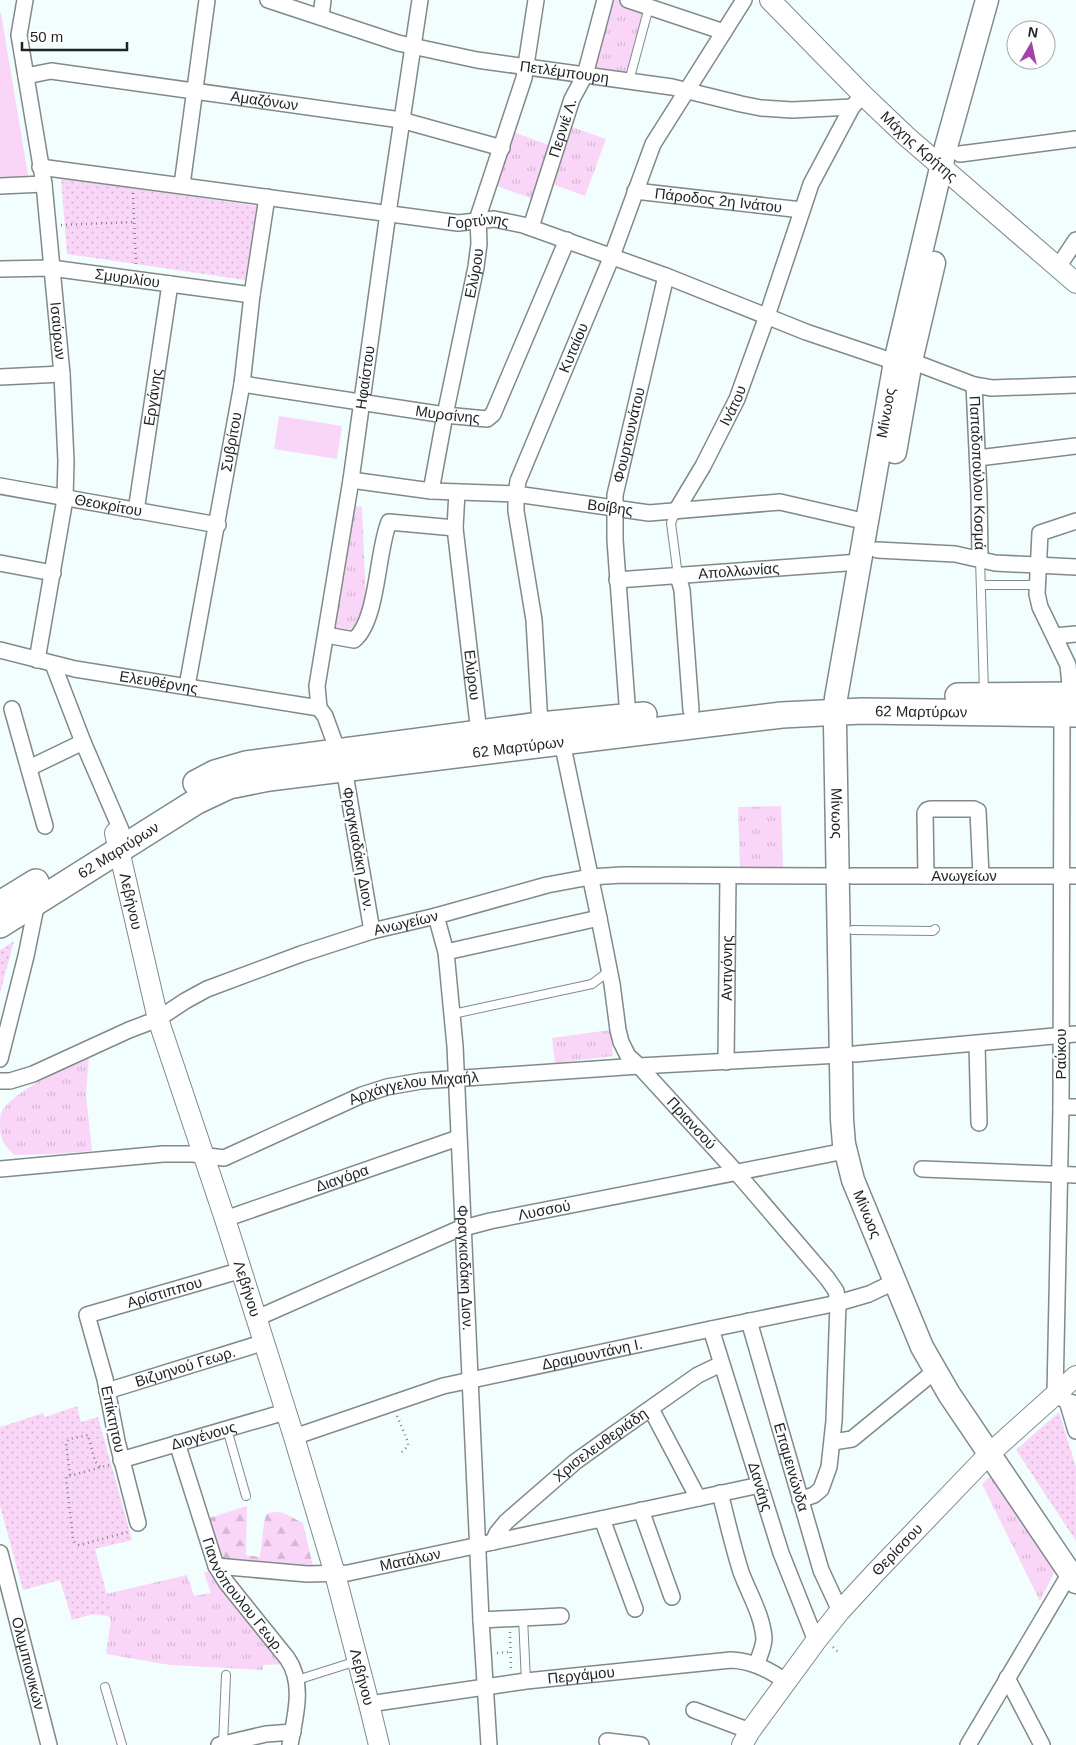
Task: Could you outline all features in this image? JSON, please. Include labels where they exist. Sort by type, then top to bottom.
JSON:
[{"type":"main road","name":"Μίνωος","points":[[869,556],[867,522],[947,173],[958,104],[988,0]]},
{"type":"main road","name":"Μίνωος","points":[[947,173],[960,154],[1003,0]]},
{"type":"main road","name":"Μίνωος","points":[[903,361],[843,705],[847,1054],[856,1142],[870,1186],[907,1278],[939,1348],[994,1450]]},
{"type":"main road","name":"62 Μαρτύρων","points":[[0,925],[37,902],[119,837],[192,785],[223,770],[246,764],[341,759],[562,742],[756,718],[843,705],[984,695],[1071,704]]},
{"type":"main road","name":"62 Μαρτύρων","points":[[341,759],[479,733],[780,700],[843,705],[1071,704]]},
{"type":"main road","name":"62 Μαρτύρων","points":[[0,904],[119,837]]},
{"type":"main road","name":"Μίνωος","points":[[845,876],[853,930],[842,1120],[845,1151],[853,1180],[894,1282],[922,1347],[935,1371],[994,1450],[1074,1573]]},
{"type":"street","name":"Ισαύρων","points":[[25,0],[20,35],[44,184],[62,374],[66,461],[65,499],[37,660]]},
{"type":"street","points":[[182,185],[207,0]]},
{"type":"street","name":"Πετλέμπουρη","points":[[268,0],[412,46],[477,60],[687,90],[761,108],[800,110],[857,101]]},
{"type":"street","points":[[321,17],[323,0]]},
{"type":"street","name":"Ηφαίστου","points":[[341,759],[325,716],[319,708],[317,686],[352,480],[361,402],[420,0]]},
{"type":"street","name":"Ελύρου","points":[[431,491],[476,267],[479,244],[478,217],[521,90],[527,67],[536,0]]},
{"type":"street","name":"Περνιέ Λ.","points":[[531,227],[572,99],[585,75],[604,0]]},
{"type":"street","points":[[628,0],[724,32]]},
{"type":"street","name":"Κυταίου","points":[[540,725],[534,620],[517,518],[516,494],[520,476],[612,256],[653,144],[744,0]]},
{"type":"street","name":"Μάχης Κρήτης","points":[[770,0],[857,101],[947,173],[1076,283]]},
{"type":"street","name":"Αμαζόνων","points":[[26,76],[51,71],[401,120],[502,148]]},
{"type":"street","name":"Ινάτου","points":[[676,511],[737,399],[815,176],[857,101]]},
{"type":"street","points":[[960,154],[1076,139]]},
{"type":"street","name":"Γορτύνης","points":[[40,167],[460,224],[499,220],[531,227],[612,256],[842,345],[903,361],[974,386],[992,388],[1076,385]]},
{"type":"street","points":[[0,186],[44,184]]},
{"type":"street","name":"Πάροδος 2η Ινάτου","points":[[635,192],[802,210]]},
{"type":"street","name":"Συβρίτου","points":[[187,686],[218,525],[242,384],[252,295],[267,197]]},
{"type":"street","name":"Μυρσίνης","points":[[242,384],[445,415],[484,419],[493,414],[567,240]]},
{"type":"street","points":[[1058,267],[1076,240]]},
{"type":"street","name":"Σμυριλίου","points":[[0,269],[51,268],[252,295]]},
{"type":"street","name":"Φουρτουνάτου","points":[[628,717],[614,508],[616,484],[666,276]]},
{"type":"street","name":"Εργάνης","points":[[136,510],[170,284]]},
{"type":"street","points":[[0,377],[62,374]]},
{"type":"street","name":"Παπαδοπούλου Κοσμά","points":[[974,386],[978,458],[980,559]]},
{"type":"street","points":[[978,458],[1076,446]]},
{"type":"street","name":"Βοίβης","points":[[352,480],[431,491],[516,494],[649,513],[780,502],[867,522]]},
{"type":"street","name":"Θεοκρίτου","points":[[0,486],[218,525]]},
{"type":"street","name":"Ελύρου","points":[[457,492],[456,528],[479,733]]},
{"type":"street","name":"Ραύκου","points":[[1076,521],[1040,533],[1038,536],[1037,585],[1040,607],[1068,665],[1071,704],[1060,876],[1069,950],[1061,1036],[1068,1107],[1060,1174],[1066,1400],[1076,1431]]},
{"type":"street","points":[[326,635],[354,640],[361,634],[374,598],[389,522],[456,528]]},
{"type":"street","name":"Απολλωνίας","points":[[618,580],[678,576],[869,556],[955,554],[990,563],[1076,567]]},
{"type":"street","points":[[0,563],[53,573]]},
{"type":"street","name":"Ινάτου","points":[[678,576],[684,604],[691,710]]},
{"type":"street","points":[[1055,636],[1076,634]]},
{"type":"street","name":"Ελευθέρνης","points":[[0,650],[74,669],[319,708]]},
{"type":"street","points":[[53,664],[119,837]]},
{"type":"street","points":[[12,709],[45,826]]},
{"type":"street","points":[[28,768],[83,742]]},
{"type":"street","name":"Πριανσού","points":[[562,742],[599,918],[621,1042],[631,1060],[639,1066],[737,1173],[828,1278],[836,1291],[838,1303]]},
{"type":"street","name":"Φραγκιαδάκη Διον.","points":[[341,759],[372,931]]},
{"type":"street","points":[[926,876],[925,814],[930,809],[974,809],[978,811],[981,876]]},
{"type":"street","name":"Λεβήνου","points":[[119,837],[158,1019],[226,1219],[294,1437],[335,1574],[378,1745]]},
{"type":"street","name":"Ανωγείων","points":[[0,1081],[10,1081],[33,1074],[129,1030],[158,1019],[184,1001],[207,989],[301,954],[372,931],[547,886],[590,877],[622,875],[1076,876]]},
{"type":"street","name":"Αντιγόνης","points":[[726,1062],[728,876]]},
{"type":"street","points":[[0,1059],[26,956],[37,902]]},
{"type":"street","name":"Φραγκιαδάκη Διον.","points":[[436,916],[446,952],[453,1014],[470,1379],[485,1544],[481,1620],[489,1745]]},
{"type":"street","points":[[446,952],[599,918]]},
{"type":"street","name":"Αρχάγγελου Μιχαήλ","points":[[0,1169],[144,1156],[180,1154],[220,1158],[230,1156],[362,1095],[420,1081],[847,1054],[1076,1034]]},
{"type":"street","points":[[977,1044],[978,1123]]},
{"type":"street","name":"Διαγόρα","points":[[226,1219],[458,1138]]},
{"type":"street","name":"Λυσσού","points":[[257,1318],[428,1241],[462,1228],[845,1151]]},
{"type":"street","points":[[922,1169],[1076,1175]]},
{"type":"street","name":"Αρίστιππου","points":[[87,1315],[242,1270]]},
{"type":"street","name":"Δραμουντάνη Ι.","points":[[294,1437],[443,1386],[470,1379],[838,1303],[869,1294],[894,1282]]},
{"type":"street","points":[[800,1500],[814,1495],[824,1485],[830,1467],[833,1442],[838,1303]]},
{"type":"street","name":"Επίκτητου","points":[[87,1315],[138,1523]]},
{"type":"street","name":"Επαμεινώνδα","points":[[749,1321],[821,1570],[840,1611]]},
{"type":"street","name":"Δανάης","points":[[711,1328],[781,1553],[816,1641]]},
{"type":"street","name":"Βιζυηνού Γεωρ.","points":[[107,1391],[265,1342]]},
{"type":"street","name":"Χρισελευθεριάδη","points":[[485,1544],[519,1510],[575,1462],[698,1375],[721,1364]]},
{"type":"street","points":[[833,1442],[852,1439],[935,1371]]},
{"type":"street","name":"Θερίσσου","points":[[744,1741],[840,1611],[994,1450],[1066,1400],[1076,1376]]},
{"type":"street","points":[[651,1409],[698,1498]]},
{"type":"street","name":"Διογένους","points":[[122,1460],[285,1412]]},
{"type":"street","name":"Γιαννόπουλου Γεωρ.","points":[[178,1443],[216,1566],[226,1582],[292,1666],[297,1680],[298,1693],[292,1738]]},
{"type":"street","name":"Ματάλων","points":[[216,1566],[307,1574],[335,1574],[363,1570],[760,1484]]},
{"type":"street","points":[[720,1493],[740,1567],[756,1606],[763,1632],[764,1643],[757,1664]]},
{"type":"street","points":[[641,1510],[672,1597]]},
{"type":"street","points":[[602,1519],[635,1609]]},
{"type":"street","name":"Ολυμπιονικών","points":[[0,1553],[49,1745]]},
{"type":"street","points":[[968,1745],[1007,1678],[1074,1573]]},
{"type":"street","points":[[481,1620],[561,1616]]},
{"type":"street","name":"Περγάμου","points":[[369,1704],[526,1681],[738,1660],[757,1664],[787,1682]]},
{"type":"street","points":[[1007,1678],[1042,1745]]},
{"type":"street","points":[[694,1710],[744,1741]]},
{"type":"street","points":[[221,1745],[266,1734],[292,1738]]},
{"type":"street","points":[[607,1741],[641,1745]]},
{"type":"lane","points":[[629,82],[649,8]]},
{"type":"lane","name":"Ινάτου","points":[[676,511],[671,523],[678,576]]},
{"type":"lane","points":[[980,559],[984,695]]},
{"type":"lane","points":[[980,585],[1037,585]]},
{"type":"lane","points":[[853,930],[932,931],[935,929]]},
{"type":"lane","points":[[453,1014],[592,984],[609,971]]},
{"type":"lane","points":[[227,1429],[246,1496]]},
{"type":"lane","points":[[516,1618],[526,1681]]},
{"type":"lane","points":[[297,1680],[358,1660]]},
{"type":"lane","points":[[221,1745],[226,1674]]},
{"type":"lane","points":[[105,1687],[122,1745]]},
{"type":"path","points":[[132,179],[137,279]]},
{"type":"path","points":[[48,226],[134,222]]},
{"type":"path","points":[[391,1404],[408,1442],[408,1446],[400,1454]]},
{"type":"path","points":[[70,1476],[66,1443],[69,1438],[88,1435],[95,1461],[100,1468]]},
{"type":"path","points":[[122,1460],[118,1463],[66,1477],[73,1539],[79,1545],[136,1530],[138,1523]]},
{"type":"path","points":[[512,1676],[510,1652],[516,1618]]},
{"type":"path","points":[[497,1653],[510,1652]]},
{"type":"green space","points":[[609,0],[622,0],[644,8],[626,76],[591,71]]},
{"type":"green space","points":[[1,13],[29,181],[0,182]]},
{"type":"green space","points":[[572,127],[606,139],[585,196],[552,184]]},
{"type":"green space","points":[[513,132],[552,146],[533,199],[494,185]]},
{"type":"green space","points":[[61,178],[257,206],[245,280],[67,254]]},
{"type":"green space","points":[[279,416],[342,426],[337,459],[274,449]]},
{"type":"green space","points":[[353,506],[362,507],[366,602],[365,613],[353,632],[332,629]]},
{"type":"green space","points":[[781,806],[783,870],[740,871],[738,807]]},
{"type":"green space","points":[[14,941],[0,993],[0,950]]},
{"type":"green space","points":[[610,1030],[613,1056],[555,1063],[552,1038]]},
{"type":"green space","points":[[89,1057],[86,1095],[92,1151],[14,1155],[5,1145],[1,1134],[1,1113],[7,1104],[40,1081]]},
{"type":"green space","points":[[77,1406],[81,1422],[98,1417],[132,1540],[95,1549],[111,1611],[108,1616],[93,1614],[72,1620],[60,1580],[23,1590],[0,1506],[0,1427],[43,1413],[45,1417]]},
{"type":"green space","points":[[1059,1412],[1076,1467],[1076,1541],[1016,1450]]},
{"type":"green space","points":[[991,1475],[1057,1567],[1040,1601],[982,1484]]},
{"type":"green space","points":[[247,1506],[246,1555],[260,1557],[266,1515],[280,1512],[303,1523],[314,1571],[221,1562],[206,1519]]},
{"type":"green space","points":[[210,1570],[283,1664],[263,1665],[263,1670],[170,1665],[106,1654],[111,1619],[108,1616],[110,1611],[106,1594],[187,1575],[194,1596],[211,1593],[204,1573]]}]
